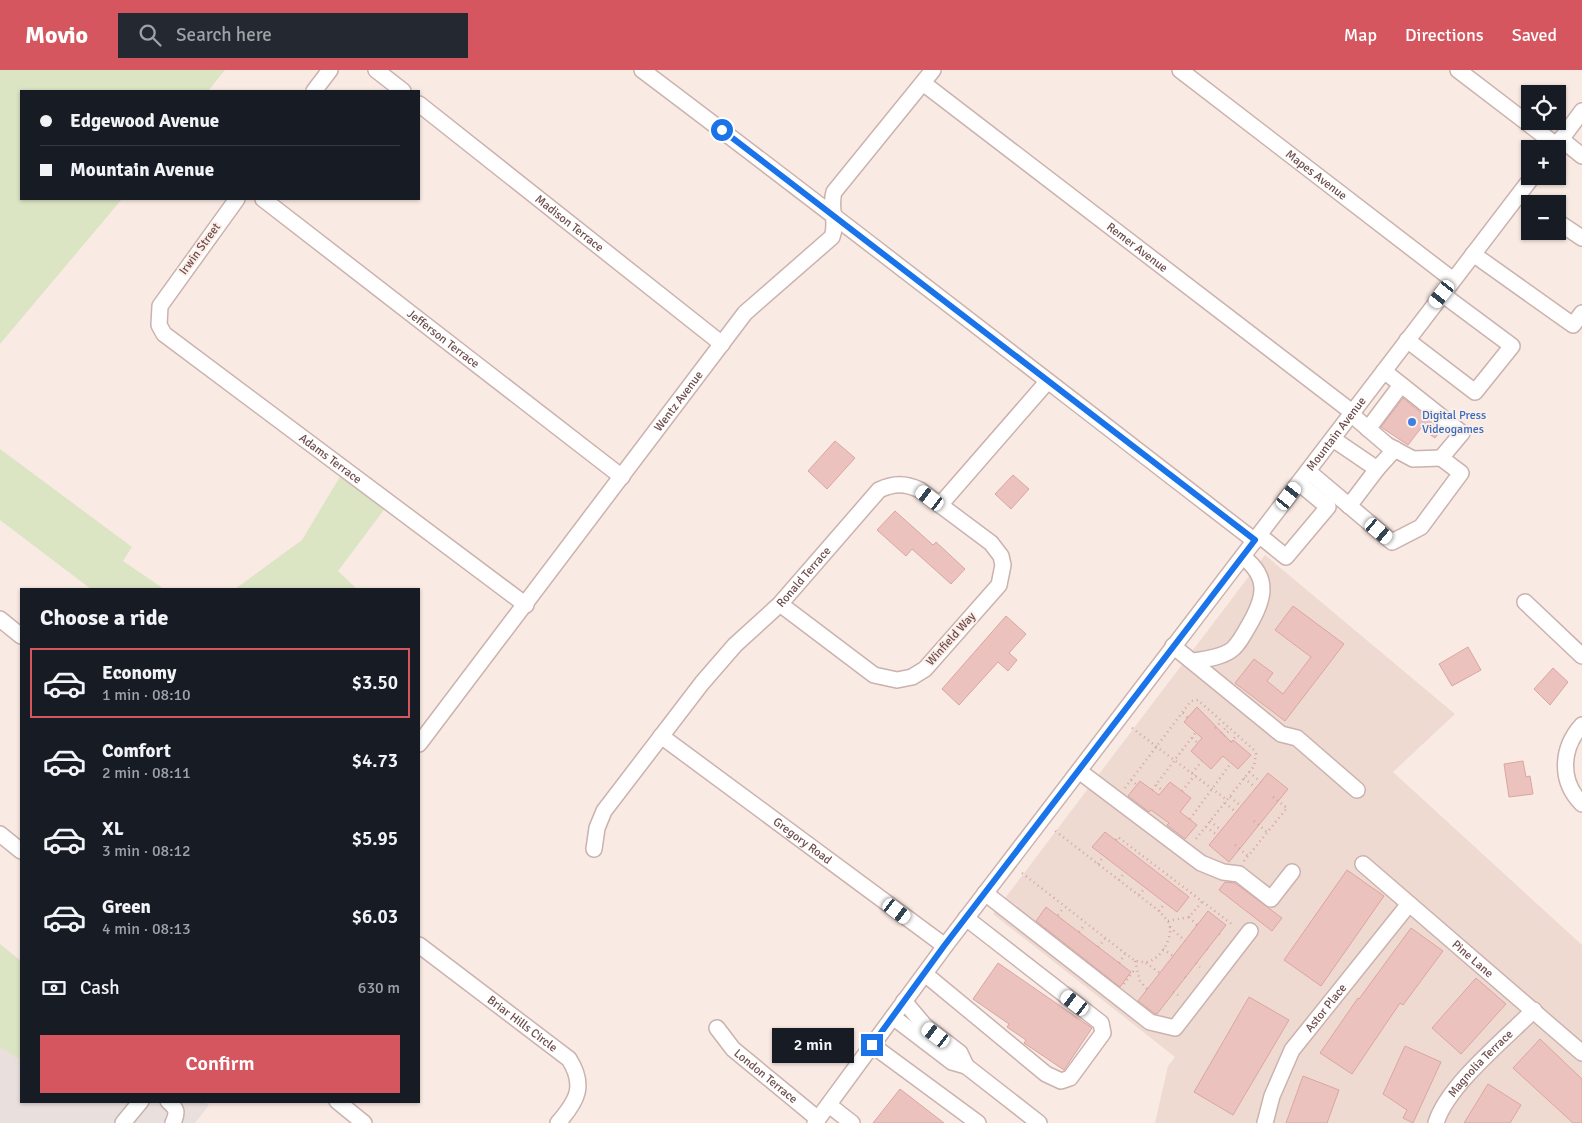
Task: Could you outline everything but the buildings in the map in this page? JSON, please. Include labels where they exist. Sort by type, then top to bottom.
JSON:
[{"type":"street","points":[[315,90],[330,70]]},
{"type":"street","points":[[376,70],[402,90]]},
{"type":"street","points":[[642,70],[833,213],[1047,382],[1257,538],[1286,557],[1328,507],[1303,477]]},
{"type":"street","name":"Wentz Avenue","points":[[420,743],[746,313],[832,237],[836,227],[832,199],[834,192],[933,70]]},
{"type":"street","name":"Mapes Avenue","points":[[1180,70],[1453,280]]},
{"type":"street","points":[[1458,70],[1552,140]]},
{"type":"street","name":"Remer Avenue","points":[[923,84],[1351,413],[1368,429],[1413,459],[1441,458]]},
{"type":"street","name":"Madison Terrace","points":[[420,105],[722,344]]},
{"type":"street","points":[[1560,140],[1582,111]]},
{"type":"street","points":[[1566,148],[1582,156]]},
{"type":"street","name":"Mountain Avenue","points":[[817,1121],[944,946],[1526,185]]},
{"type":"street","name":"Irwin Street","points":[[164,300],[236,200]]},
{"type":"street","name":"Jefferson Terrace","points":[[265,200],[622,477]]},
{"type":"street","points":[[1566,227],[1582,238]]},
{"type":"street","points":[[1473,254],[1573,325],[1582,313]]},
{"type":"street","points":[[1407,340],[1475,392],[1512,346],[1442,294]]},
{"type":"street","name":"Adams Terrace","points":[[164,300],[158,317],[164,334],[526,605]]},
{"type":"street","points":[[1303,477],[1349,506],[1392,542],[1420,527],[1460,473],[1441,458],[1462,433],[1384,371]]},
{"type":"street","points":[[940,505],[1047,382]]},
{"type":"street","points":[[1368,429],[1401,385]]},
{"type":"street","points":[[1333,439],[1377,469]]},
{"type":"street","points":[[1349,506],[1377,469],[1396,449]]},
{"type":"street","name":"Ronald Terrace","points":[[594,849],[597,828],[604,811],[702,683],[730,651],[780,604],[879,490],[898,484],[909,485],[920,490],[940,505]]},
{"type":"street","name":"Winfield Way","points":[[780,604],[874,675],[898,680],[912,677],[924,669],[999,585],[1003,576],[1001,556],[995,547],[940,505]]},
{"type":"street","points":[[1193,661],[1213,658],[1230,651],[1240,641],[1261,607],[1263,590],[1260,576],[1255,565],[1243,557]]},
{"type":"street","points":[[1525,602],[1582,656]]},
{"type":"street","points":[[0,619],[20,635]]},
{"type":"street","points":[[1173,646],[1281,734],[1297,738],[1357,790]]},
{"type":"street","points":[[1582,725],[1569,745],[1565,767],[1571,790],[1582,804]]},
{"type":"street","name":"Gregory Road","points":[[661,736],[944,946]]},
{"type":"street","points":[[1079,771],[1201,863],[1223,872],[1238,874],[1271,899],[1292,872]]},
{"type":"street","points":[[0,834],[20,850]]},
{"type":"street","name":"Pine Lane","points":[[1363,864],[1582,1053]]},
{"type":"street","points":[[985,893],[1150,1022],[1175,1028],[1250,931]]},
{"type":"street","name":"Astor Place","points":[[1265,1123],[1272,1096],[1292,1050],[1409,904]]},
{"type":"street","points":[[924,974],[1046,1074],[1060,1082],[1070,1078],[1103,1033],[1101,1023],[966,918]]},
{"type":"street","name":"Briar Hills Circle","points":[[420,946],[569,1059],[576,1070],[578,1094],[573,1106],[558,1123]]},
{"type":"street","points":[[904,1002],[924,1026],[960,1053],[966,1066]]},
{"type":"street","name":"Magnolia Terrace","points":[[1436,1123],[1450,1096],[1534,1010]]},
{"type":"street","points":[[893,1017],[952,1062],[966,1066],[1039,1123]]},
{"type":"street","name":"London Terrace","points":[[717,1028],[733,1048],[817,1121]]},
{"type":"street","points":[[872,1045],[978,1123]]},
{"type":"street","points":[[124,1123],[139,1103]]},
{"type":"street","points":[[171,1103],[176,1107],[177,1114],[173,1123]]},
{"type":"street","points":[[339,1103],[364,1123]]},
{"type":"street","points":[[829,1105],[852,1123]]},
{"type":"path","points":[[1116,799],[1182,712],[1194,699],[1198,700],[1244,741],[1256,754],[1257,760],[1186,851]]},
{"type":"path","points":[[1204,714],[1208,709]]},
{"type":"path","points":[[1182,712],[1188,718]]},
{"type":"path","points":[[1215,728],[1222,721]]},
{"type":"path","points":[[1221,733],[1228,726]]},
{"type":"path","points":[[1132,728],[1227,800],[1241,806]]},
{"type":"path","points":[[1224,736],[1231,729]]},
{"type":"path","points":[[1152,790],[1196,732]]},
{"type":"path","points":[[1231,742],[1237,735]]},
{"type":"path","points":[[1192,738],[1198,742]]},
{"type":"path","points":[[1240,746],[1244,741]]},
{"type":"path","points":[[1182,791],[1202,761]]},
{"type":"path","points":[[1190,819],[1231,763]]},
{"type":"path","points":[[1249,772],[1261,782]]},
{"type":"path","points":[[1244,778],[1256,788]]},
{"type":"path","points":[[1131,780],[1137,785]]},
{"type":"path","points":[[1156,785],[1163,791]]},
{"type":"path","points":[[1238,874],[1248,856],[1287,808],[1273,797]]},
{"type":"path","points":[[1227,800],[1236,812]]},
{"type":"path","points":[[1210,821],[1222,830]]},
{"type":"path","points":[[1254,821],[1267,832]]},
{"type":"path","points":[[1206,827],[1217,836]]},
{"type":"path","points":[[1022,874],[1135,961],[1146,962],[1154,960],[1170,938],[1168,921],[1159,911],[1054,830]]},
{"type":"path","points":[[1116,840],[1118,837],[1178,886],[1202,901],[1232,925]]},
{"type":"path","points":[[1235,845],[1248,856]]},
{"type":"path","points":[[1098,864],[1104,856]]},
{"type":"path","points":[[1119,880],[1125,872]]},
{"type":"path","points":[[1139,895],[1145,888]]},
{"type":"path","points":[[1168,921],[1189,917],[1202,901]]},
{"type":"path","points":[[1159,911],[1165,903]]},
{"type":"path","points":[[1058,916],[1064,907]]},
{"type":"path","points":[[1189,917],[1198,925]]},
{"type":"path","points":[[1079,932],[1085,924]]},
{"type":"path","points":[[1170,927],[1185,941]]},
{"type":"path","points":[[1219,934],[1223,937]]},
{"type":"path","points":[[1098,947],[1105,939]]},
{"type":"path","points":[[1162,949],[1173,956]]},
{"type":"path","points":[[1207,949],[1212,952]]},
{"type":"path","points":[[1119,962],[1125,954]]},
{"type":"path","points":[[1135,961],[1140,981],[1147,989]]},
{"type":"path","points":[[1146,962],[1160,973]]},
{"type":"path","points":[[1196,963],[1200,967]]},
{"type":"path","points":[[1116,995],[1136,969]]},
{"type":"path","points":[[1185,977],[1189,980]]},
{"type":"path","points":[[1173,992],[1178,996]]},
{"type":"shaded area","points":[[1265,555],[1455,714],[1393,772],[1582,945],[1582,1123],[1155,1123],[1168,1066],[1175,1057],[993,914]]},
{"type":"shaded area","points":[[0,1047],[20,1058],[20,1103],[206,1103],[209,1105],[195,1123],[0,1123]]},
{"type":"green space","points":[[0,70],[225,70],[209,90],[20,90],[20,200],[121,200],[0,344]]},
{"type":"green space","points":[[0,449],[132,547],[123,561],[163,588],[90,588],[0,520]]},
{"type":"green space","points":[[347,465],[392,499],[338,571],[356,588],[236,588],[302,540]]},
{"type":"green space","points":[[0,944],[20,960],[20,1059],[0,1047]]},
{"type":"place","name":"Digital Press Videogames","points":[[1412,422]]},
{"type":"route","points":[[722,130],[833,213],[1047,382],[1255,540],[944,946],[872,1045]]}]
